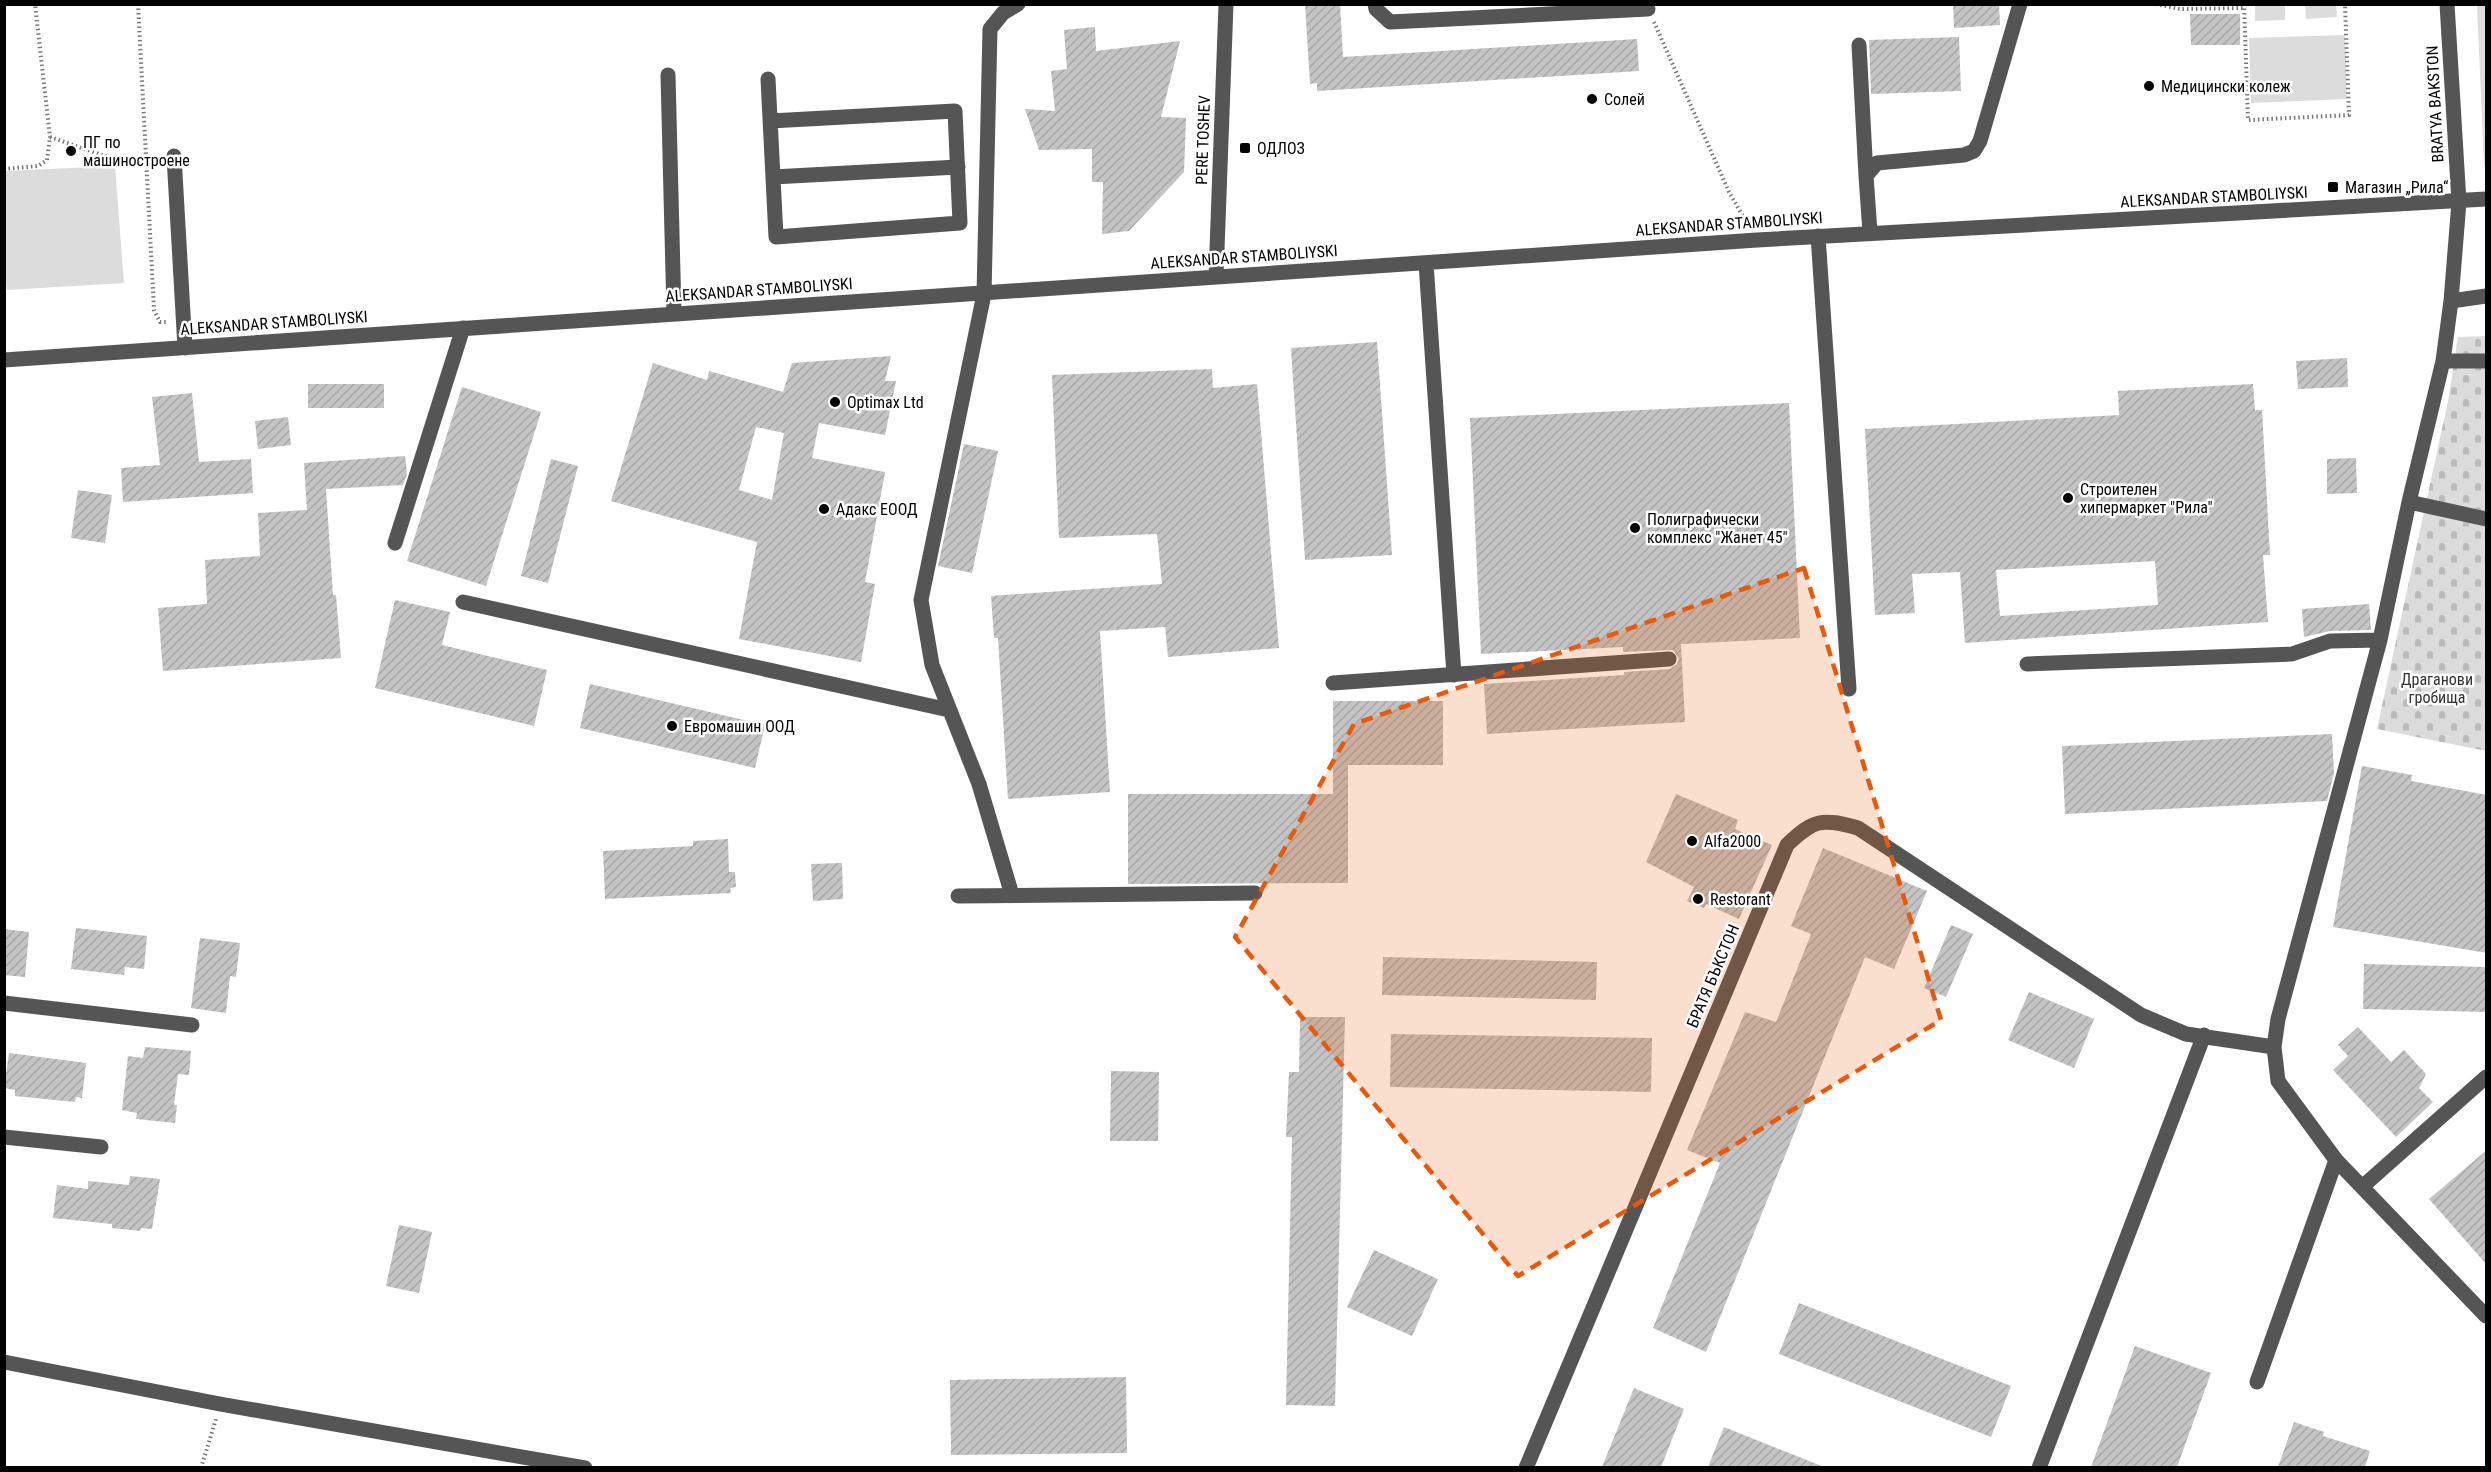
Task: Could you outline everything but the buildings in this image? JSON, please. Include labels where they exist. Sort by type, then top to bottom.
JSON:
[{"type":"street","points":[[1012,895],[979,784],[932,665],[921,600],[984,294],[990,29],[1003,13],[1018,4]]},
{"type":"street","name":"PERE TOSHEV","points":[[1216,277],[1226,4]]},
{"type":"street","points":[[1375,4],[1376,9],[1390,22],[1648,9]]},
{"type":"street","points":[[1866,176],[1876,163],[1964,155],[1974,151],[1980,141],[2020,4]]},
{"type":"street","name":"BRATYA BAKSTON","points":[[2447,4],[2459,202],[2451,301],[2443,361],[2409,502],[2380,640],[2278,1019],[2274,1047],[2278,1082],[2336,1160],[2487,1316]]},
{"type":"street","points":[[1859,45],[1870,232]]},
{"type":"street","points":[[668,75],[674,313]]},
{"type":"street","points":[[768,79],[770,121],[776,237],[960,223],[955,111],[770,121]]},
{"type":"street","points":[[174,156],[185,348]]},
{"type":"street","points":[[773,177],[958,167]]},
{"type":"street","name":"ALEKSANDAR STAMBOLIYSKI","points":[[4,360],[1870,232],[2487,199]]},
{"type":"street","points":[[959,203],[987,203]]},
{"type":"street","points":[[1818,236],[1849,689]]},
{"type":"street","points":[[1426,263],[1454,675]]},
{"type":"street","points":[[2451,301],[2487,296]]},
{"type":"street","points":[[395,543],[463,328]]},
{"type":"street","points":[[2443,361],[2487,361]]},
{"type":"street","points":[[2409,502],[2487,519]]},
{"type":"street","points":[[463,602],[949,710]]},
{"type":"street","points":[[2027,664],[2292,654],[2330,641],[2380,640]]},
{"type":"street","points":[[1334,683],[1669,659]]},
{"type":"street","name":"БРАТЯ БЪКСТОН","points":[[1526,1467],[1787,845],[1805,828],[1829,820],[1858,828],[2141,1015],[2186,1034],[2274,1047]]},
{"type":"street","points":[[958,896],[1255,893]]},
{"type":"street","points":[[4,1003],[192,1025]]},
{"type":"street","points":[[2038,1467],[2204,1035]]},
{"type":"street","points":[[2362,1187],[2487,1077]]},
{"type":"street","points":[[4,1137],[101,1147]]},
{"type":"street","points":[[2257,1382],[2336,1160]]},
{"type":"street","points":[[4,1362],[220,1404],[585,1467]]},
{"type":"path","points":[[4,169],[38,165],[47,160],[50,137],[35,4]]},
{"type":"path","points":[[138,4],[154,310],[160,322],[184,322]]},
{"type":"path","points":[[2156,4],[2180,9],[2244,6],[2248,120],[2349,115],[2345,4]]},
{"type":"path","points":[[1648,9],[1729,192],[1757,240]]},
{"type":"path","points":[[50,137],[105,156],[146,161]]},
{"type":"path","points":[[201,1467],[220,1404]]},
{"type":"highlighted area","points":[[1804,568],[1941,1020],[1518,1276],[1235,937],[1354,724]]},
{"type":"green space","points":[[2255,5],[2285,5],[2285,20],[2255,21]]},
{"type":"green space","points":[[2305,5],[2336,5],[2337,17],[2306,19]]},
{"type":"green space","points":[[2477,5],[2486,5],[2486,166],[2484,166]]},
{"type":"green space","points":[[2345,35],[2347,99],[2251,103],[2249,38]]},
{"type":"green space","points":[[115,166],[124,283],[7,290],[4,257],[5,171]]},
{"type":"green space","name":"Драганови гробища","points":[[2486,336],[2486,751],[2377,729],[2448,401],[2458,337]]},
{"type":"place","name":"Медицински колеж","points":[[2149,86]]},
{"type":"place","name":"Солей","points":[[1592,99]]},
{"type":"place","name":"ОДЛОЗ","points":[[1245,148]]},
{"type":"place","name":"ПГ по машиностроене","points":[[71,151]]},
{"type":"place","name":"Магазин „Рила“","points":[[2333,187]]},
{"type":"place","name":"Optimax Ltd","points":[[835,402]]},
{"type":"place","name":"Строителен хипермаркет \"Рила\"","points":[[2068,498]]},
{"type":"place","name":"Адакс ЕООД","points":[[824,509]]},
{"type":"place","name":"Полиграфически комплекс \"Жанет 45\"","points":[[1635,528]]},
{"type":"place","name":"Евромашин ООД","points":[[672,726]]},
{"type":"place","name":"Alfa2000","points":[[1692,841]]},
{"type":"place","name":"Restorant","points":[[1698,899]]}]
